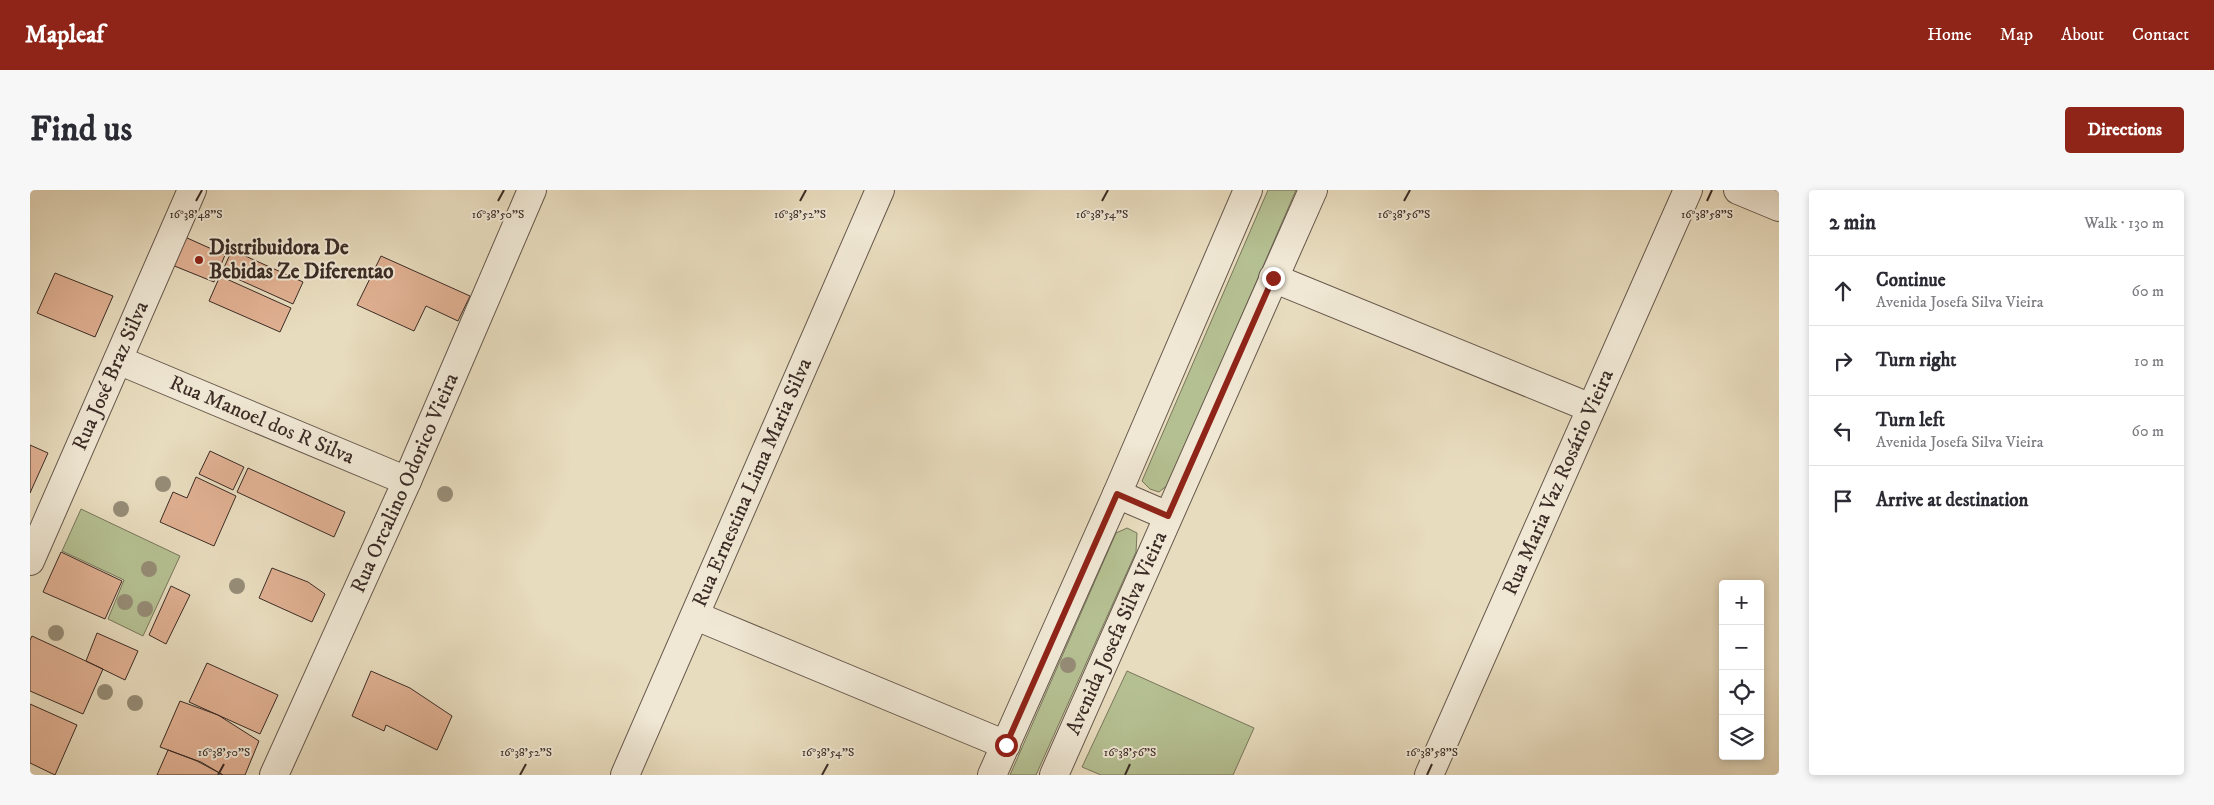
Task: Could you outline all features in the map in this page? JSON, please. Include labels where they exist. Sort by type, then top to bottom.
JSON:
[{"type":"street","name":"Rua José Braz Silva","points":[[30,561],[192,190]]},
{"type":"street","name":"Rua Orcalino Odorico Vieira","points":[[274,775],[407,481],[532,190]]},
{"type":"street","name":"Rua Ernestina Lima Maria Silva","points":[[625,775],[696,616],[880,190]]},
{"type":"street","points":[[992,775],[1117,494],[1248,190]]},
{"type":"street","name":"Avenida Josefa Silva Vieira","points":[[1054,775],[1313,190]]},
{"type":"street","name":"Rua Maria Vaz Rosário Vieira","points":[[1429,775],[1688,190]]},
{"type":"street","points":[[1738,190],[1779,207]]},
{"type":"street","points":[[1273,278],[1591,408]]},
{"type":"street","name":"Rua Manoel dos R Silva","points":[[118,360],[407,481]]},
{"type":"street","points":[[1117,494],[1168,516]]},
{"type":"street","points":[[696,616],[1006,745]]},
{"type":"green space","points":[[1268,190],[1296,190],[1169,484],[1159,492],[1150,489],[1142,481]]},
{"type":"green space","points":[[81,509],[180,556],[143,636],[108,619],[124,580],[62,551]]},
{"type":"green space","points":[[1127,528],[1137,533],[1136,552],[1036,775],[1010,775],[1116,533]]},
{"type":"green space","points":[[1127,671],[1254,728],[1233,775],[1101,775],[1082,767]]},
{"type":"building","name":"Distribuidora De Bebidas Ze Diferentao","points":[[185,237],[225,255],[214,282],[172,265]]},
{"type":"building","points":[[232,250],[303,282],[293,304],[222,272]]},
{"type":"building","points":[[381,256],[470,296],[458,321],[426,306],[414,331],[357,305]]},
{"type":"building","points":[[55,273],[113,296],[95,337],[37,313]]},
{"type":"building","points":[[220,276],[291,308],[280,332],[209,301]]},
{"type":"building","points":[[30,445],[48,453],[30,493]]},
{"type":"building","points":[[210,451],[244,467],[233,490],[199,474]]},
{"type":"building","points":[[248,468],[345,512],[334,537],[237,492]]},
{"type":"building","points":[[196,477],[236,496],[214,546],[160,522],[173,492],[187,498]]},
{"type":"building","points":[[61,552],[122,581],[105,619],[43,592]]},
{"type":"building","points":[[272,568],[308,582],[325,594],[312,622],[259,598]]},
{"type":"building","points":[[171,586],[190,595],[166,644],[149,635]]},
{"type":"building","points":[[97,633],[138,651],[125,680],[86,661]]},
{"type":"building","points":[[32,636],[103,669],[83,714],[30,691],[30,640]]},
{"type":"building","points":[[207,663],[278,695],[260,734],[189,702]]},
{"type":"building","points":[[371,671],[410,688],[452,716],[437,750],[386,725],[384,731],[352,716]]},
{"type":"building","points":[[180,701],[218,715],[259,741],[245,775],[223,775],[201,762],[160,747]]},
{"type":"building","points":[[30,704],[77,725],[55,775],[30,763]]},
{"type":"building","points":[[168,750],[197,761],[223,775],[157,775]]},
{"type":"place","name":"Distribuidora De Bebidas Ze Diferentao","points":[[199,260]]},
{"type":"route","points":[[1006,745],[1117,494],[1168,516],[1273,278]]}]
